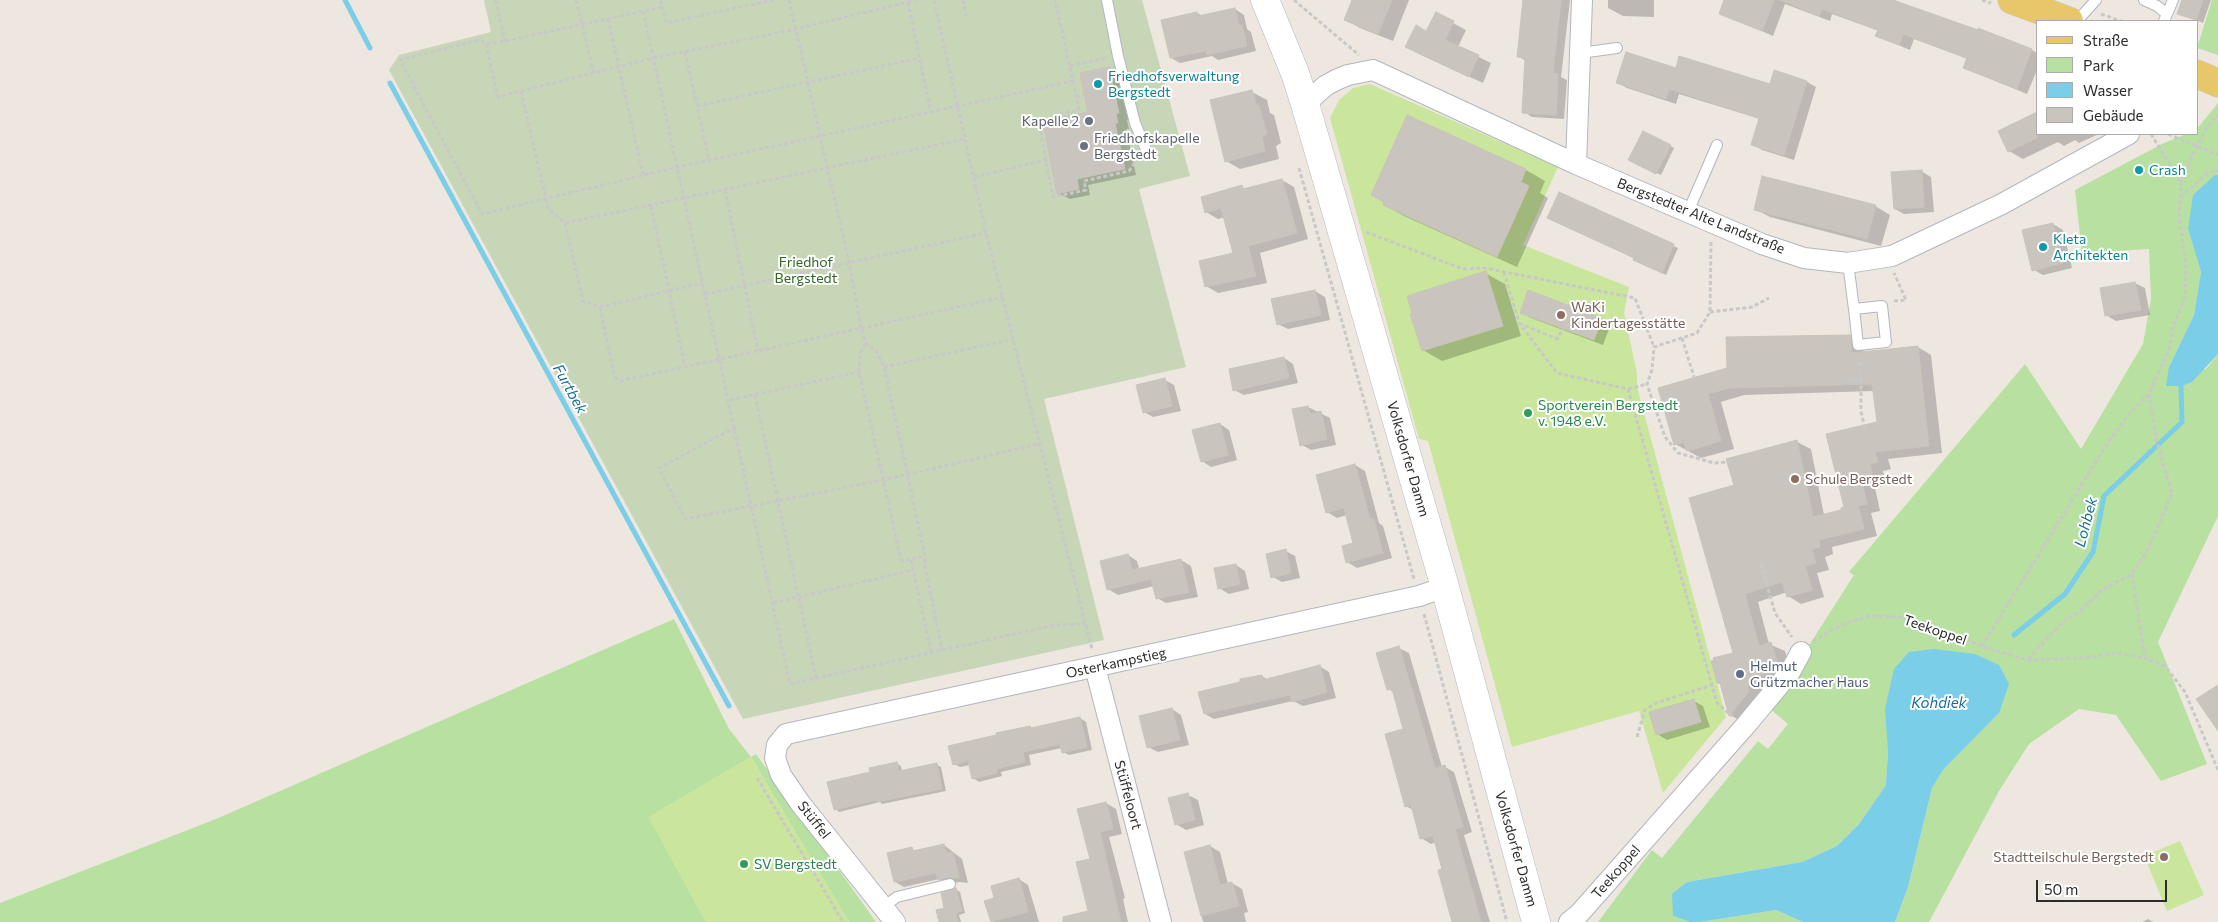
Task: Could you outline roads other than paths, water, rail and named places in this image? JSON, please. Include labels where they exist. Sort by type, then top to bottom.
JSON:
[{"type":"main road","name":"Volksdorfer Damm","points":[[1264,0],[1295,73],[1305,104],[1445,587],[1536,922]]},
{"type":"main road","points":[[2012,0],[2066,20]]},
{"type":"street","points":[[1576,164],[1582,0]]},
{"type":"street","name":"Bergstedter Alte Landstraße","points":[[1305,104],[1325,86],[1336,80],[1348,75],[1373,70],[1576,164],[1762,244],[1804,258],[1848,263],[1892,256],[2002,204],[2127,135]]},
{"type":"street","name":"Osterkampstieg","points":[[786,734],[1419,596],[1445,587]]},
{"type":"street","name":"Teekoppel","points":[[1569,922],[1579,914],[1746,726],[1790,672],[1801,652]]},
{"type":"street","name":"Stüffeloort","points":[[1095,667],[1161,922]]},
{"type":"street","name":"Stüffel","points":[[786,734],[777,745],[776,758],[781,775],[800,803],[889,914]]},
{"type":"lane","points":[[1107,0],[1118,56],[1135,123],[1145,147]]},
{"type":"lane","points":[[2079,20],[2096,0]]},
{"type":"lane","points":[[2144,0],[2157,6],[2169,8]]},
{"type":"lane","points":[[1580,53],[1617,48]]},
{"type":"lane","points":[[1688,212],[1717,145]]},
{"type":"lane","points":[[1848,263],[1858,345],[1886,342],[1882,306],[1854,309]]},
{"type":"lane","points":[[889,914],[897,897],[950,884]]},
{"type":"water","points":[[2215,175],[2218,175],[2218,354],[2192,382],[2181,386],[2166,386],[2169,367],[2194,315],[2201,272],[2188,229],[2193,195]]},
{"type":"water","name":"Kohdiek","points":[[1934,649],[1975,654],[1999,665],[2009,684],[1999,713],[1943,770],[1932,788],[1908,887],[1895,922],[1803,922],[1776,910],[1700,922],[1690,922],[1673,916],[1672,894],[1687,882],[1802,862],[1837,846],[1859,824],[1886,785],[1888,751],[1885,709],[1894,669],[1909,652]]},
{"type":"waterway","name":"Furtbek","points":[[345,0],[370,48]]},
{"type":"waterway","name":"Furtbek","points":[[390,83],[729,706]]},
{"type":"waterway","name":"Lohbek","points":[[2014,635],[2065,594],[2093,552],[2104,496],[2182,422],[2181,386]]},
{"type":"place","name":"Friedhofsverwaltung Bergstedt","points":[[1098,84]]},
{"type":"place","name":"Kapelle 2","points":[[1089,121]]},
{"type":"place","name":"Friedhofskapelle Bergstedt","points":[[1084,146]]},
{"type":"place","name":"Crash","points":[[2139,170]]},
{"type":"place","name":"Kleta Architekten","points":[[2043,247]]},
{"type":"place","name":"WaKi Kindertagesstätte","points":[[1561,315]]},
{"type":"place","name":"Sportverein Bergstedt v. 1948 e.V.","points":[[1528,413]]},
{"type":"place","name":"Schule Bergstedt","points":[[1795,479]]},
{"type":"place","name":"Helmut Grützmacher Haus","points":[[1740,674]]},
{"type":"place","name":"Stadtteilschule Bergstedt","points":[[2164,857]]},
{"type":"place","name":"SV Bergstedt","points":[[744,864]]},
{"type":"park label","name":"Friedhof Bergstedt","points":[[806,270]]}]
